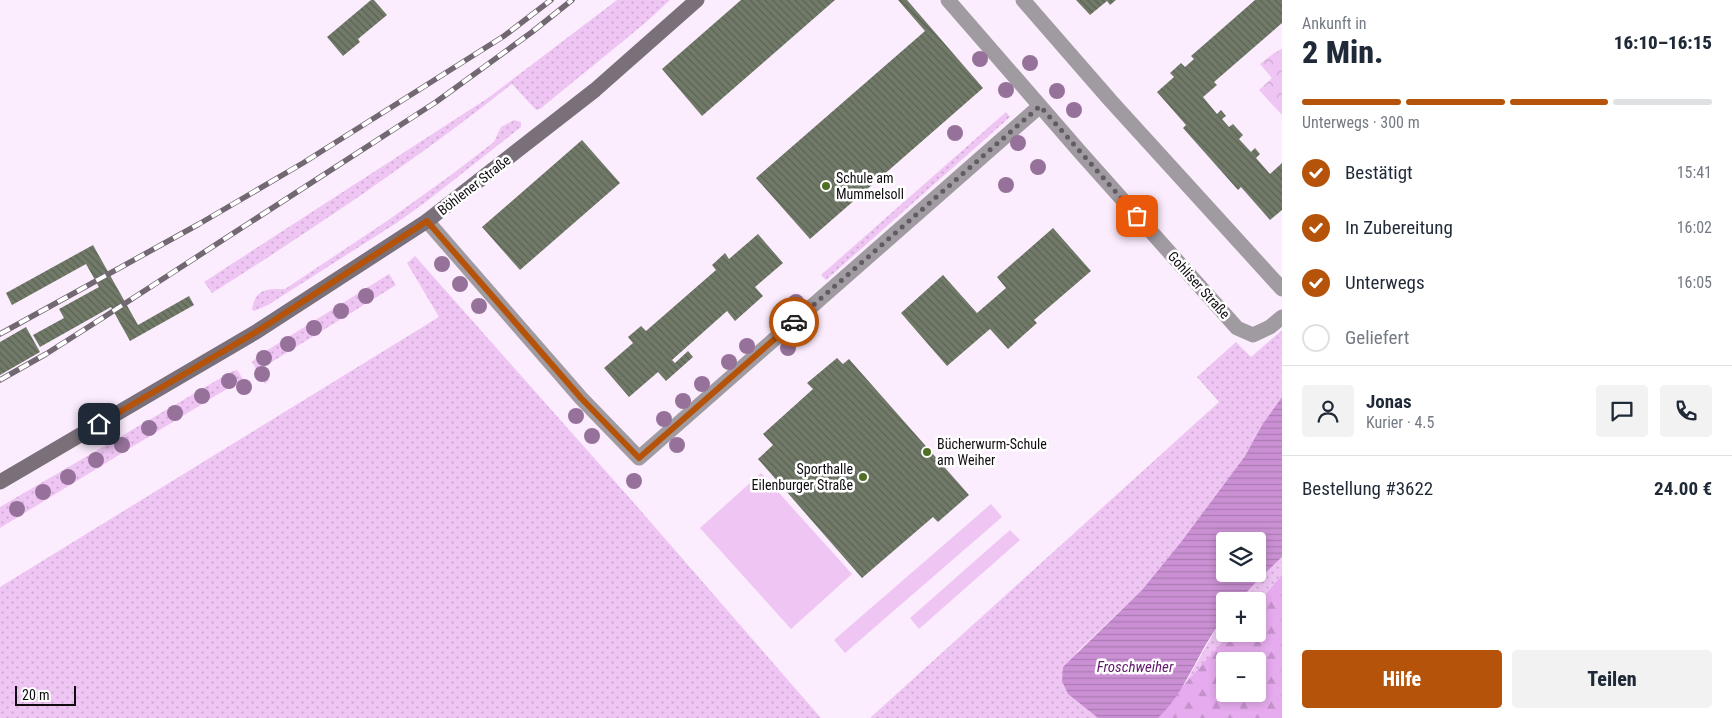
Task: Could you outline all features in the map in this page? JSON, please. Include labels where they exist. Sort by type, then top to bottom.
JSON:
[{"type":"street","name":"Böhlener Straße","points":[[0,482],[256,332],[427,221],[595,90],[697,0]]},
{"type":"street","name":"Gohliser Straße","points":[[948,0],[1237,328],[1252,335],[1270,328],[1282,317]]},
{"type":"street","points":[[1023,0],[1110,100],[1282,289]]},
{"type":"street","points":[[427,221],[581,398],[639,458],[1040,106]]},
{"type":"green space","points":[[617,0],[670,0],[644,24],[540,109],[536,110],[512,84],[402,166],[251,268],[212,293],[204,282],[488,98]]},
{"type":"green space","points":[[1282,49],[1282,115],[1259,90],[1272,78],[1260,64]]},
{"type":"green space","points":[[1006,112],[1010,117],[826,280],[821,275]]},
{"type":"green space","points":[[514,120],[521,122],[521,127],[398,222],[268,305],[254,311],[252,309],[259,293],[273,289],[285,289],[387,221],[494,142],[501,127]]},
{"type":"green space","points":[[415,256],[821,718],[0,718],[0,587],[439,317],[407,263]]},
{"type":"green space","points":[[389,274],[396,285],[262,368],[269,380],[265,384],[252,362],[258,356]]},
{"type":"green space","points":[[1282,330],[1282,397],[1262,425],[1245,456],[1181,542],[1142,590],[1077,652],[1068,694],[1098,718],[870,718],[1219,402],[1197,377],[1236,342],[1251,357]]},
{"type":"green space","points":[[237,370],[251,391],[246,395],[238,382],[0,528],[0,507]]},
{"type":"green space","points":[[761,473],[852,574],[791,629],[700,528]]},
{"type":"green space","points":[[991,504],[1002,517],[845,653],[834,640]]},
{"type":"green space","points":[[1010,530],[1020,540],[919,629],[910,618]]},
{"type":"green space","points":[[1282,557],[1282,582],[1266,601],[1266,592],[1247,592],[1256,582],[1266,582],[1266,572]]},
{"type":"green space","points":[[1282,575],[1282,718],[1154,718],[1223,642],[1266,642],[1266,594]]},
{"type":"green space","points":[[1216,629],[1216,642],[1230,642],[1221,652],[1216,652],[1216,657],[1158,718],[1185,684]]},
{"type":"water","name":"Froschweiher","points":[[1282,397],[1282,557],[1266,572],[1266,532],[1216,532],[1216,582],[1256,582],[1247,592],[1216,592],[1216,629],[1177,695],[1158,718],[1098,718],[1068,694],[1062,681],[1063,667],[1142,590],[1181,542],[1245,456],[1262,425]]},
{"type":"building","points":[[371,0],[374,0],[387,15],[358,39],[360,42],[343,56],[327,37]]},
{"type":"building","points":[[741,0],[835,0],[702,116],[662,69]]},
{"type":"building","points":[[898,0],[907,0],[983,88],[810,239],[756,178],[925,31]]},
{"type":"building","points":[[1076,0],[1116,0],[1110,5],[1107,1],[1090,15]]},
{"type":"building","points":[[1255,0],[1282,0],[1282,23],[1214,82],[1217,85],[1203,97],[1217,114],[1221,110],[1226,116],[1222,119],[1229,127],[1233,124],[1243,135],[1239,139],[1251,152],[1255,148],[1260,154],[1256,158],[1270,174],[1282,163],[1282,210],[1270,220],[1241,187],[1238,190],[1183,128],[1186,125],[1157,92],[1174,77],[1170,73],[1181,63],[1185,67],[1194,59],[1191,56]]},
{"type":"building","points":[[582,140],[620,183],[520,270],[482,227]]},
{"type":"building","points":[[1053,228],[1091,271],[1034,320],[1037,323],[1008,349],[990,329],[947,366],[901,313],[943,275],[977,313],[1006,288],[997,277]]},
{"type":"building","points":[[758,234],[783,263],[755,287],[763,296],[735,321],[727,311],[672,360],[675,363],[688,351],[693,357],[666,381],[658,372],[629,397],[604,368],[633,343],[628,337],[641,326],[646,331],[716,270],[712,265],[725,253],[729,259]]},
{"type":"building","points":[[93,245],[138,325],[189,296],[194,305],[130,341],[111,307],[40,347],[33,335],[64,318],[59,309],[99,287],[86,264],[12,305],[6,293]]},
{"type":"building","points":[[26,327],[40,352],[0,375],[0,342]]},
{"type":"building","name":"Sporthalle Eilenburger Straße","points":[[837,358],[843,364],[849,359],[969,495],[938,522],[933,517],[862,578],[758,459],[773,445],[763,434],[813,389],[807,383]]},
{"type":"railway","points":[[0,334],[199,224],[303,163],[504,36],[551,0]]},
{"type":"railway","points":[[0,380],[46,354],[436,102],[532,32],[572,0]]},
{"type":"way so far","points":[[794,322],[1040,106],[1137,216]]},
{"type":"place","name":"Schule am Mummelsoll","points":[[826,186]]},
{"type":"place","name":"Bücherwurm-Schule am Weiher","points":[[927,452]]},
{"type":"place","name":"Sporthalle Eilenburger Straße","points":[[863,477]]},
{"type":"route","points":[[99,424],[256,332],[427,221],[581,398],[639,458],[794,322]]}]
